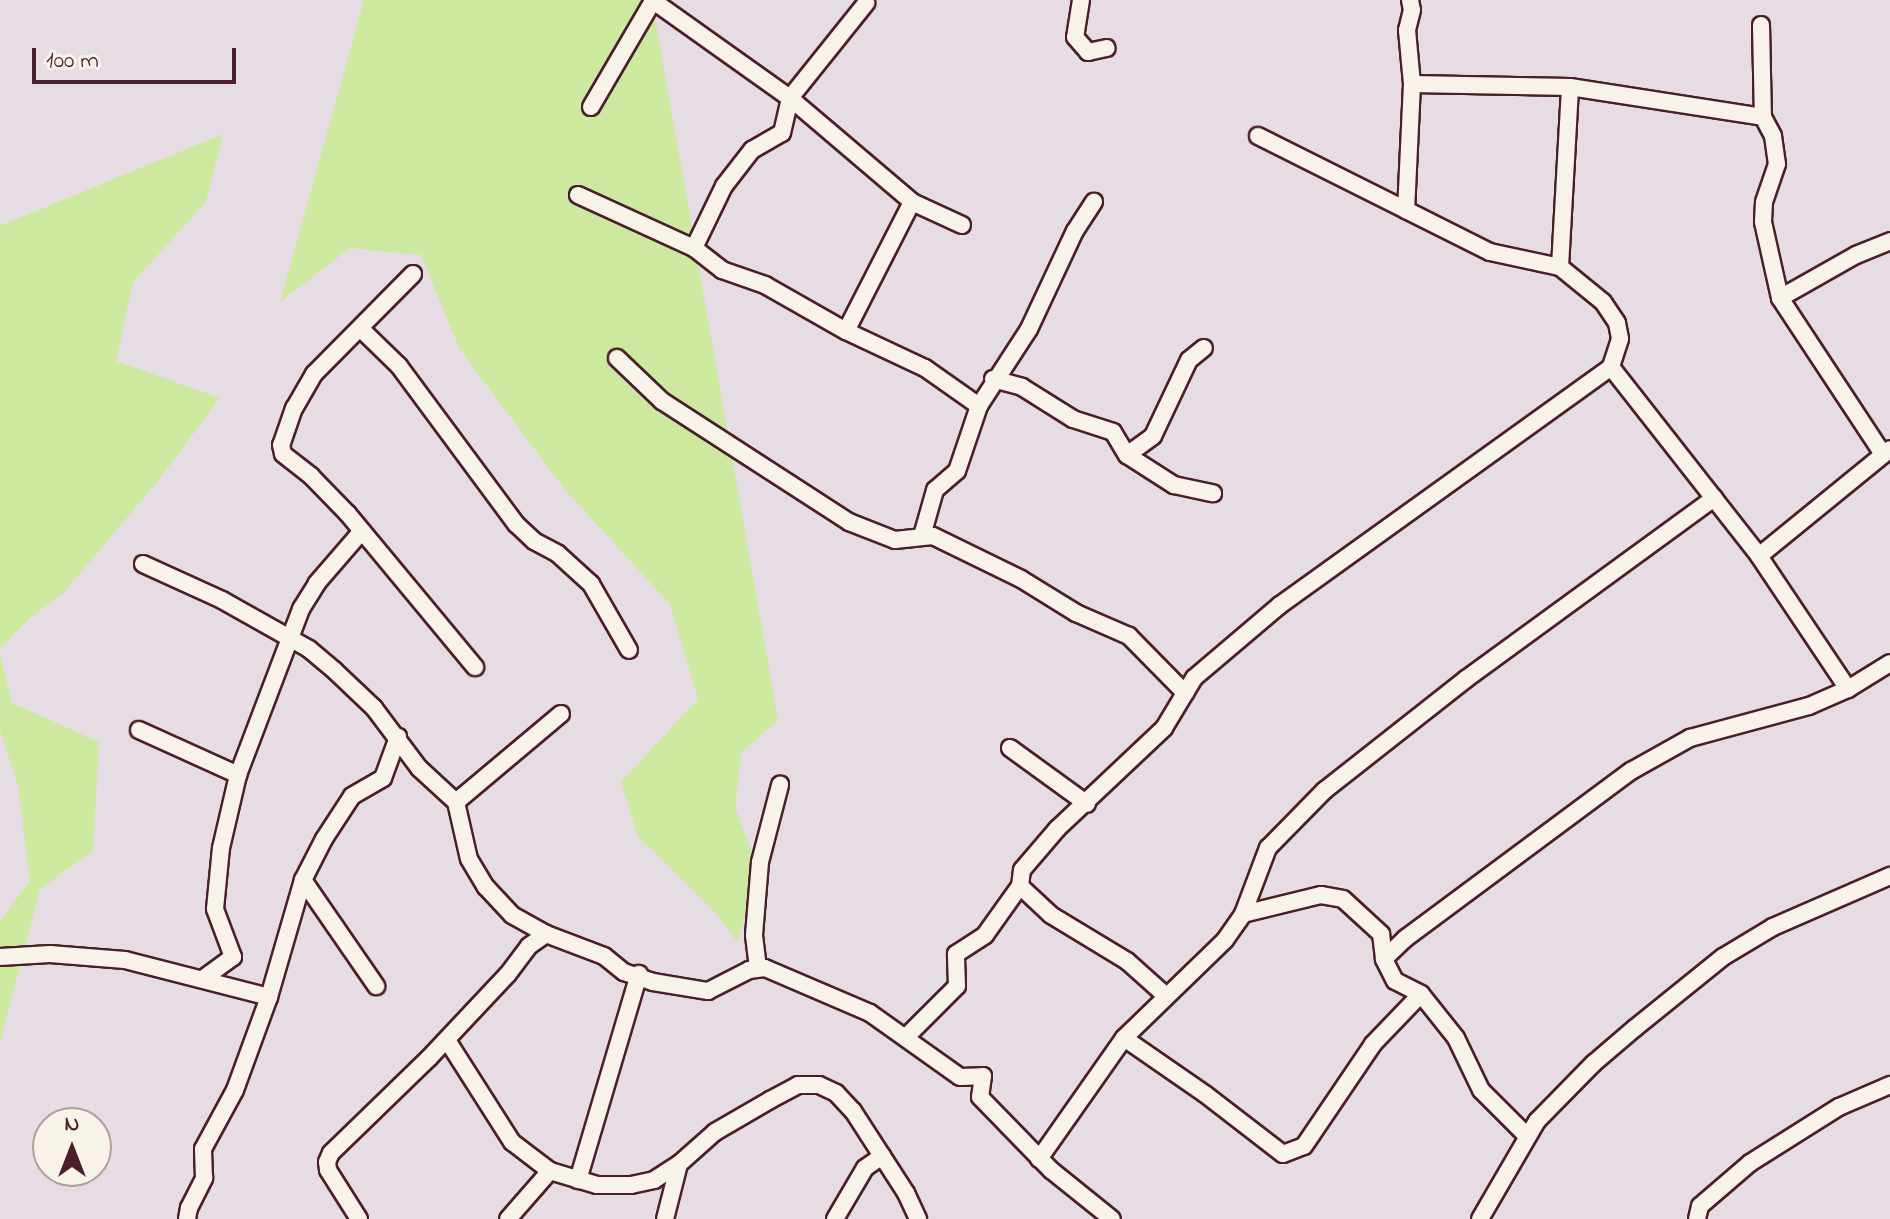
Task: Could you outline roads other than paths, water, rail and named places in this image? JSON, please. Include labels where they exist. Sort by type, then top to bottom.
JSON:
[{"type":"street","points":[[591,107],[652,0],[790,98],[912,202],[962,225]]},
{"type":"street","points":[[1081,0],[1075,37],[1088,52],[1107,48]]},
{"type":"street","points":[[1406,210],[1412,84],[1407,30],[1412,10],[1410,0]]},
{"type":"street","points":[[694,248],[724,186],[752,150],[782,133],[790,98],[866,3]]},
{"type":"street","points":[[1759,556],[1886,451],[1780,298],[1763,222],[1764,202],[1777,164],[1773,136],[1763,117],[1761,25]]},
{"type":"street","points":[[1412,84],[1570,87],[1763,117]]},
{"type":"street","points":[[1560,267],[1570,87]]},
{"type":"street","points":[[906,1037],[957,986],[956,954],[985,935],[1020,886],[1022,870],[1057,829],[1087,804],[1164,728],[1194,678],[1280,605],[1611,367],[1620,339],[1617,323],[1603,302],[1560,267],[1490,252],[1258,136]]},
{"type":"street","points":[[578,195],[694,248],[722,270],[765,285],[846,331],[925,368],[979,406]]},
{"type":"street","points":[[846,331],[912,202]]},
{"type":"street","points":[[922,536],[935,490],[957,471],[979,406],[993,379],[1029,329],[1075,231],[1094,202]]},
{"type":"street","points":[[1780,298],[1856,255],[1890,241]]},
{"type":"street","points":[[413,274],[362,330],[314,374],[284,430],[281,445],[283,454],[311,476],[475,667]]},
{"type":"street","points":[[362,330],[399,366],[516,524],[534,541],[558,554],[591,584],[629,650]]},
{"type":"street","points":[[1127,455],[1153,436],[1189,360],[1204,348]]},
{"type":"street","points":[[617,358],[662,401],[849,522],[895,540],[933,536],[1021,579],[1076,613],[1129,636],[1185,693]]},
{"type":"street","points":[[1611,367],[1759,556],[1848,689]]},
{"type":"street","points":[[993,379],[1022,387],[1073,419],[1113,432],[1127,455],[1174,485],[1213,493]]},
{"type":"street","points":[[1039,1159],[1124,1038],[1165,995],[1215,950],[1243,914],[1268,848],[1325,790],[1466,679],[1714,498]]},
{"type":"street","points":[[204,978],[233,957],[215,909],[221,848],[238,775],[301,609],[317,583],[361,532]]},
{"type":"street","points":[[143,564],[222,600],[291,639],[335,671],[398,737],[419,768],[456,802],[469,859],[500,904],[517,918],[546,934],[604,956],[624,972],[639,974],[653,982],[708,991],[758,968],[777,971],[870,1013],[960,1077],[983,1076],[980,1097],[1039,1159],[1112,1219]]},
{"type":"street","points":[[1384,959],[1406,938],[1631,771],[1690,738],[1809,706],[1848,689],[1890,663]]},
{"type":"street","points":[[456,802],[561,714]]},
{"type":"street","points":[[139,730],[238,775]]},
{"type":"street","points":[[187,1219],[204,1178],[203,1149],[235,1090],[269,997],[303,880],[324,839],[352,796],[383,778],[398,737]]},
{"type":"street","points":[[1010,748],[1087,804]]},
{"type":"street","points":[[758,968],[754,935],[758,875],[780,785]]},
{"type":"street","points":[[1480,1219],[1537,1121],[1594,1063],[1723,957],[1773,927],[1890,876]]},
{"type":"street","points":[[303,880],[376,986]]},
{"type":"street","points":[[1020,886],[1051,915],[1127,961],[1165,995]]},
{"type":"street","points":[[1253,889],[1268,910]]},
{"type":"street","points":[[1243,914],[1321,895],[1343,899],[1381,934],[1384,959],[1395,981],[1421,994],[1456,1038],[1481,1090],[1527,1136]]},
{"type":"street","points":[[517,918],[529,946]]},
{"type":"street","points":[[359,1219],[328,1170],[331,1153],[447,1040],[529,946],[546,934]]},
{"type":"street","points":[[0,957],[50,954],[125,960],[269,997]]},
{"type":"street","points":[[578,1180],[639,974]]},
{"type":"street","points":[[1124,1038],[1205,1094],[1283,1154],[1304,1146],[1373,1044],[1421,994]]},
{"type":"street","points":[[447,1040],[512,1142],[550,1171],[597,1185],[631,1185],[654,1180],[679,1164],[715,1132],[798,1085],[819,1085],[836,1093],[853,1111],[918,1219]]},
{"type":"street","points":[[1697,1219],[1700,1206],[1750,1163],[1839,1107],[1890,1085]]},
{"type":"street","points":[[835,1219],[850,1188],[865,1168],[882,1156]]},
{"type":"street","points":[[665,1219],[679,1164]]},
{"type":"street","points":[[508,1219],[550,1171]]}]
